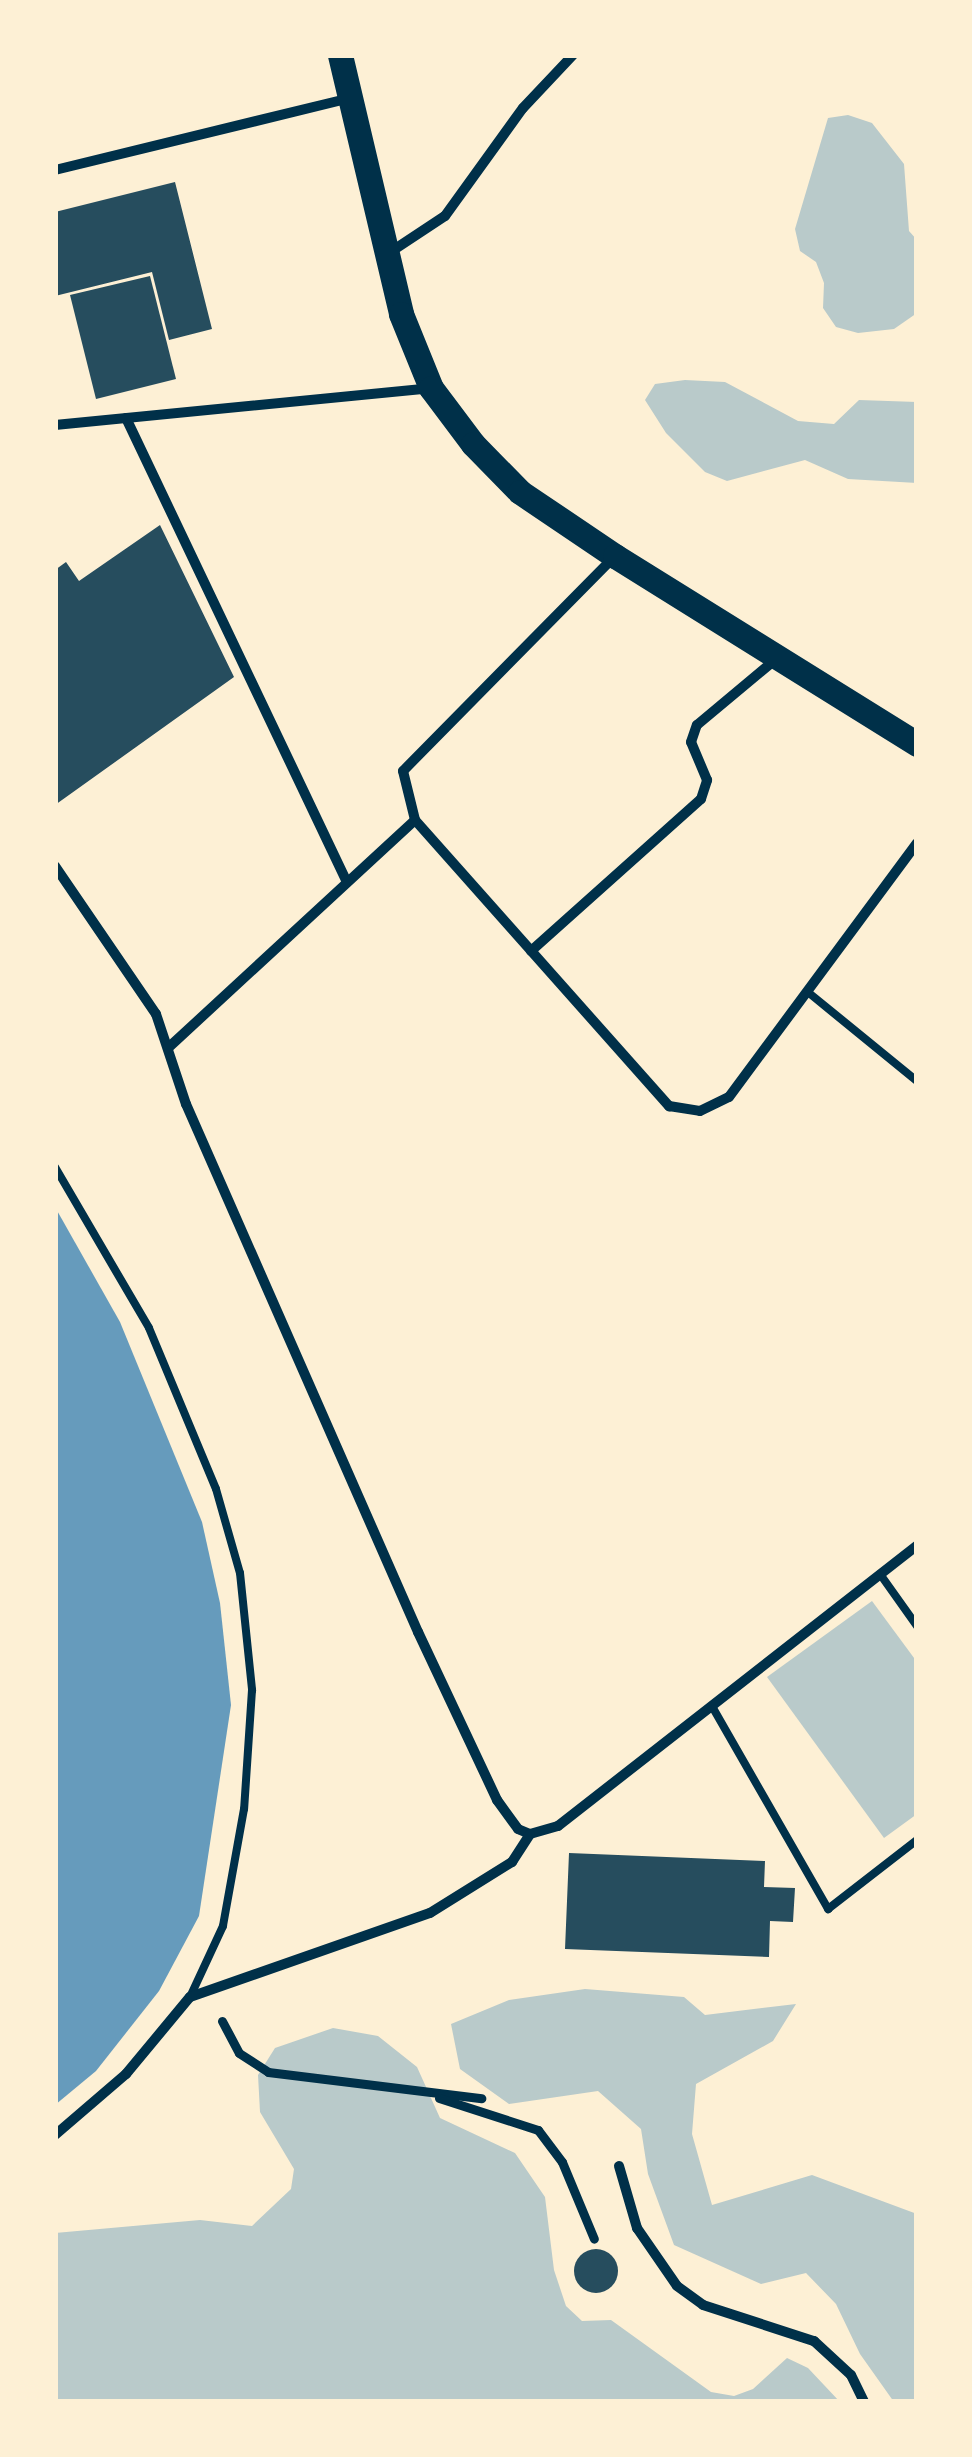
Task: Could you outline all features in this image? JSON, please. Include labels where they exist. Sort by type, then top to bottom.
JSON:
[{"type":"main road","points":[[340,55],[385,255],[430,388],[520,492],[615,556],[917,744]]},
{"type":"street","points":[[385,255],[445,216],[523,108],[572,55]]},
{"type":"street","points":[[55,170],[351,98]]},
{"type":"street","points":[[55,425],[430,388]]},
{"type":"street","points":[[126,418],[346,880]]},
{"type":"street","points":[[615,556],[406,763],[415,820],[670,1106],[684,1110],[718,1106],[730,1097],[917,843]]},
{"type":"street","points":[[531,950],[701,799],[707,780],[690,742],[697,725],[778,657]]},
{"type":"street","points":[[168,1048],[415,820]]},
{"type":"street","points":[[55,866],[156,1014],[186,1104],[418,1632],[497,1800],[510,1822],[530,1834]]},
{"type":"street","points":[[55,2135],[126,2074],[190,1997],[430,1914],[512,1862],[530,1834],[558,1826],[917,1546]]},
{"type":"street","points":[[222,2022],[239,2052],[268,2072],[481,2098]]},
{"type":"street","points":[[434,2095],[538,2130],[562,2162],[594,2239]]},
{"type":"street","points":[[618,2166],[636,2228],[676,2286],[703,2305],[814,2341],[851,2375],[864,2402]]},
{"type":"lane","points":[[809,993],[917,1081]]},
{"type":"lane","points":[[55,1167],[150,1328],[216,1489],[240,1573],[252,1690],[244,1809],[223,1926],[190,1997]]},
{"type":"lane","points":[[880,1574],[917,1626]]},
{"type":"lane","points":[[713,1708],[828,1909],[917,1840]]},
{"type":"shaded area","points":[[848,115],[872,123],[904,164],[909,231],[917,240],[917,313],[894,329],[858,333],[836,327],[823,308],[824,283],[816,262],[800,251],[795,229],[828,118]]},
{"type":"shaded area","points":[[685,380],[725,382],[798,421],[834,424],[859,400],[917,402],[917,483],[848,479],[805,460],[727,481],[705,472],[666,433],[645,400],[655,384]]},
{"type":"shaded area","points":[[872,1601],[917,1662],[917,1814],[884,1838],[767,1677]]},
{"type":"shaded area","points":[[585,1989],[684,1997],[705,2015],[796,2004],[773,2041],[696,2084],[692,2134],[712,2205],[812,2175],[917,2214],[917,2402],[894,2402],[860,2354],[836,2304],[806,2273],[761,2284],[674,2245],[648,2174],[641,2129],[598,2091],[509,2104],[460,2069],[451,2024],[509,2000]]},
{"type":"shaded area","points":[[333,2028],[378,2036],[417,2067],[440,2118],[515,2153],[545,2197],[554,2270],[566,2306],[582,2321],[611,2320],[711,2392],[734,2396],[753,2389],[787,2358],[808,2368],[840,2402],[55,2402],[55,2233],[200,2220],[252,2226],[291,2189],[294,2169],[260,2112],[258,2075],[275,2048]]},
{"type":"water","points":[[55,1207],[120,1322],[202,1522],[220,1603],[231,1705],[199,1916],[159,1991],[96,2071],[55,2105]]},
{"type":"building","points":[[175,182],[212,329],[169,340],[152,272],[55,296],[55,212]]},
{"type":"building","points":[[150,276],[176,379],[96,399],[70,295]]},
{"type":"building","points":[[160,525],[234,677],[55,805],[55,570],[66,562],[79,581]]},
{"type":"building","points":[[569,1853],[765,1861],[764,1887],[795,1888],[793,1922],[770,1921],[769,1957],[565,1949]]},
{"type":"building","points":[[596,2249],[611,2256],[618,2271],[611,2286],[596,2293],[581,2286],[574,2271],[581,2256]]}]
